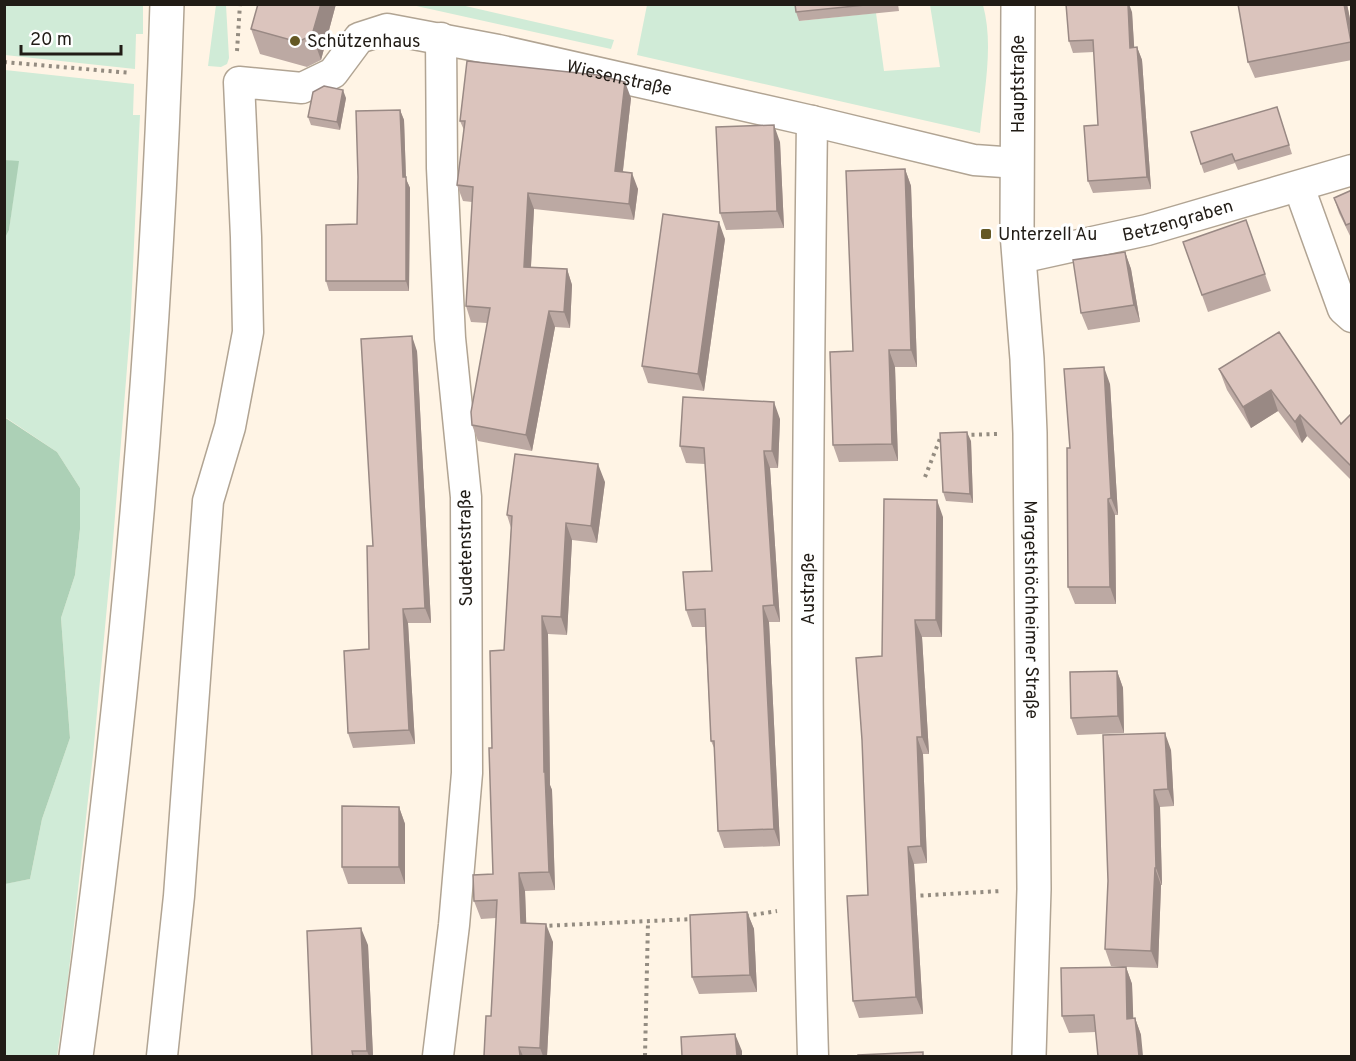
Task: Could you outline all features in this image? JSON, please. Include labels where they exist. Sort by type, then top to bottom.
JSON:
[{"type":"street","points":[[76,1056],[127,625],[144,429],[167,4]]},
{"type":"street","name":"Hauptstraße","points":[[1018,4],[1018,163]]},
{"type":"street","name":"Wiesenstraße","points":[[239,82],[302,88],[333,73],[359,38],[387,29],[441,38],[812,121],[974,160],[1018,163]]},
{"type":"street","name":"Sudetenstraße","points":[[438,1056],[454,925],[466,773],[466,497],[450,339],[442,168],[441,38]]},
{"type":"street","points":[[162,1056],[178,896],[207,501],[230,427],[248,332],[239,82]]},
{"type":"street","name":"Austraße","points":[[812,121],[807,477],[809,905],[813,1056]]},
{"type":"street","name":"Margetshöchheimer Straße","points":[[1018,163],[1017,233],[1027,359],[1030,433],[1034,890],[1029,1056]]},
{"type":"street","name":"Betzengraben","points":[[1020,258],[1147,230],[1352,170]]},
{"type":"street","points":[[1299,187],[1343,309],[1352,317]]},
{"type":"path","points":[[239,82],[237,52],[240,4]]},
{"type":"path","points":[[4,62],[134,74]]},
{"type":"path","points":[[963,435],[983,435]]},
{"type":"path","points":[[925,477],[941,436],[952,436]]},
{"type":"path","points":[[909,897],[1034,890]]},
{"type":"path","points":[[739,916],[809,905]]},
{"type":"path","points":[[531,926],[693,919]]},
{"type":"path","points":[[645,1056],[648,922]]},
{"type":"green space","points":[[5,4],[143,5],[143,34],[136,34],[135,69],[5,55]]},
{"type":"green space","points":[[216,5],[226,5],[229,58],[227,64],[221,67],[208,66]]},
{"type":"green space","points":[[412,5],[461,5],[614,40],[611,49]]},
{"type":"green space","points":[[647,5],[797,5],[799,21],[876,13],[884,71],[940,67],[930,5],[983,5],[988,52],[980,133],[637,55]]},
{"type":"green space","points":[[5,70],[134,84],[133,115],[140,115],[130,331],[112,553],[93,755],[57,1056],[5,1056],[4,884],[30,879],[42,819],[70,738],[61,618],[75,575],[80,529],[80,488],[57,452],[5,417],[5,238],[9,230],[18,162],[5,160]]},
{"type":"green space","points":[[5,160],[19,161],[9,230],[5,238]]},
{"type":"green space","points":[[4,417],[57,452],[80,488],[80,529],[75,575],[61,618],[70,738],[42,819],[30,879],[5,884]]},
{"type":"building","points":[[258,4],[321,4],[312,35],[298,42],[251,29]]},
{"type":"building","points":[[795,4],[875,4],[796,12]]},
{"type":"building","points":[[1066,4],[1128,4],[1130,48],[1137,47],[1147,177],[1088,181],[1084,126],[1098,125],[1093,40],[1069,41]]},
{"type":"building","points":[[1238,4],[1344,4],[1351,42],[1248,62]]},
{"type":"building","points":[[467,61],[597,75],[625,82],[615,171],[632,173],[629,204],[528,193],[524,267],[567,269],[564,312],[549,311],[526,435],[472,425],[471,412],[490,308],[466,306],[473,187],[457,185],[465,121],[460,121]]},
{"type":"building","points":[[324,86],[343,90],[337,122],[308,117],[313,92]]},
{"type":"building","points":[[1277,107],[1289,145],[1235,161],[1232,154],[1201,164],[1191,132]]},
{"type":"building","points":[[400,110],[403,177],[406,177],[406,281],[326,281],[326,225],[357,224],[356,111]]},
{"type":"building","points":[[774,125],[777,211],[720,213],[716,127]]},
{"type":"building","points":[[905,169],[911,350],[889,350],[892,444],[833,445],[830,352],[853,351],[846,171]]},
{"type":"building","points":[[1352,190],[1352,225],[1351,223],[1346,225],[1334,198]]},
{"type":"building","points":[[663,214],[719,222],[698,374],[642,366]]},
{"type":"building","points":[[1246,220],[1265,274],[1202,295],[1183,242]]},
{"type":"building","points":[[1125,252],[1134,305],[1081,313],[1073,260]]},
{"type":"building","points":[[1279,332],[1341,424],[1352,413],[1352,467],[1300,415],[1295,422],[1271,390],[1243,407],[1219,369]]},
{"type":"building","points":[[412,336],[425,608],[403,609],[409,730],[348,733],[344,651],[369,649],[367,546],[373,546],[361,339]]},
{"type":"building","points":[[1104,367],[1111,498],[1108,499],[1110,587],[1068,587],[1067,448],[1070,448],[1064,369]]},
{"type":"building","points":[[683,397],[774,402],[772,451],[764,451],[774,605],[763,606],[774,829],[718,831],[705,609],[686,610],[683,572],[712,571],[704,448],[680,446]]},
{"type":"building","points":[[967,432],[970,494],[943,492],[940,433]]},
{"type":"building","points":[[515,454],[598,464],[591,526],[566,523],[561,617],[542,616],[544,772],[549,872],[519,873],[521,923],[546,924],[540,1048],[519,1047],[520,1056],[484,1056],[486,1016],[491,1016],[497,900],[474,901],[473,875],[493,874],[489,748],[492,748],[490,651],[504,650],[512,516],[507,515]]},
{"type":"building","points":[[884,499],[937,500],[936,620],[915,620],[922,737],[917,737],[921,846],[908,847],[916,997],[853,1001],[847,896],[868,895],[862,740],[856,658],[882,656]]},
{"type":"building","points":[[1117,671],[1118,716],[1071,718],[1070,672]]},
{"type":"building","points":[[1165,733],[1168,789],[1154,790],[1156,868],[1151,951],[1105,949],[1108,881],[1103,735]]},
{"type":"building","points":[[342,806],[399,807],[399,867],[342,867]]},
{"type":"building","points":[[747,912],[750,975],[692,977],[690,915]]},
{"type":"building","points":[[361,928],[367,1051],[352,1051],[353,1056],[312,1056],[307,931]]},
{"type":"building","points":[[1126,967],[1127,1019],[1135,1018],[1139,1056],[1098,1056],[1094,1015],[1062,1016],[1061,968]]},
{"type":"building","points":[[735,1034],[737,1056],[682,1056],[681,1037]]},
{"type":"building","points":[[923,1052],[923,1056],[858,1056],[858,1055]]},
{"type":"place","name":"Schützenhaus","points":[[295,41]]},
{"type":"place","name":"Unterzell Au","points":[[986,234]]}]
